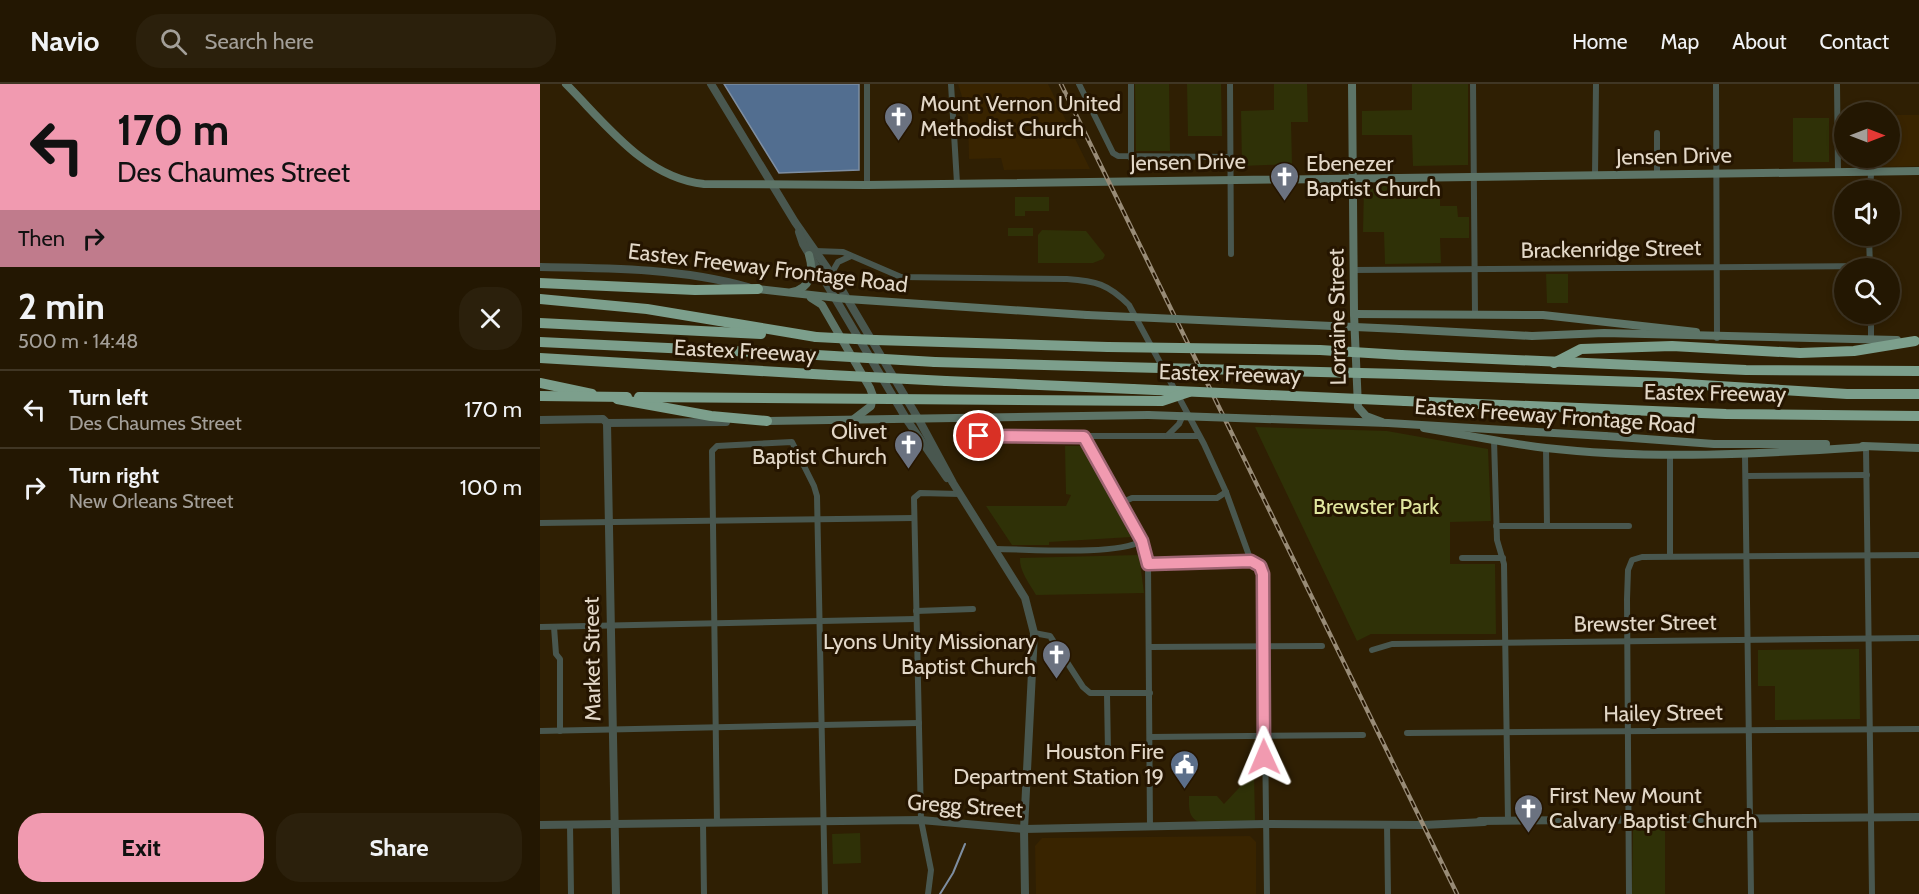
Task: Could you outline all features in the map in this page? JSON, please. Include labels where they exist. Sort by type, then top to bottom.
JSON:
[{"type":"highway","points":[[540,283],[695,290],[758,289]]},
{"type":"highway","points":[[540,299],[647,309],[816,337]]},
{"type":"highway","name":"Eastex Freeway","points":[[540,322],[925,342],[1320,350],[1552,364],[1746,370],[1919,371]]},
{"type":"highway","points":[[1552,364],[1581,349],[1672,346],[1800,353],[1854,351],[1917,341]]},
{"type":"highway","points":[[540,342],[935,362],[1669,382],[1847,394],[1919,394]]},
{"type":"highway","name":"Eastex Freeway","points":[[540,358],[830,375],[1189,392],[1726,414],[1919,416]]},
{"type":"highway","points":[[540,382],[656,408],[767,421]]},
{"type":"highway","points":[[540,396],[1162,401],[1189,392]]},
{"type":"main road","name":"Jensen Drive","points":[[566,84],[645,162],[663,173],[694,183],[867,185],[1352,179],[1474,175],[1596,176],[1838,172],[1871,174],[1919,171]]},
{"type":"main road","name":"Lorraine Street","points":[[1352,84],[1353,314],[1358,407],[1361,411],[1381,421],[1494,440]]},
{"type":"main road","points":[[786,293],[800,290],[807,282],[812,270],[812,253]]},
{"type":"main road","name":"Eastex Freeway Frontage Road","points":[[758,289],[834,298],[1087,315],[1532,336],[1604,333],[1717,338]]},
{"type":"main road","points":[[805,295],[822,305],[870,388],[871,406],[851,420]]},
{"type":"main road","points":[[1353,314],[1475,313],[1566,317],[1704,332],[1717,338],[1917,341]]},
{"type":"main road","name":"Eastex Freeway Frontage Road","points":[[767,421],[1148,415],[1365,422],[1714,444],[1919,448]]},
{"type":"main road","points":[[1494,440],[1546,448],[1670,454],[1745,454],[1866,447]]},
{"type":"main road","points":[[1900,448],[1919,442]]},
{"type":"street","points":[[711,84],[774,184],[834,298],[907,420],[940,471],[953,483]]},
{"type":"street","points":[[867,84],[867,185]]},
{"type":"street","points":[[951,84],[957,183]]},
{"type":"street","points":[[1079,84],[1113,153],[1131,158],[1230,158]]},
{"type":"street","points":[[1131,84],[1131,158]]},
{"type":"street","points":[[1230,84],[1231,254]]},
{"type":"street","points":[[1473,84],[1475,313]]},
{"type":"street","points":[[1596,84],[1596,176]]},
{"type":"street","points":[[1716,84],[1717,338]]},
{"type":"street","points":[[1837,84],[1838,172]]},
{"type":"street","points":[[1656,174],[1657,133]]},
{"type":"street","points":[[1871,174],[1871,180]]},
{"type":"street","name":"Eastex Freeway Frontage Road","points":[[812,253],[843,252],[902,277],[1093,280],[1113,290],[1129,305],[1185,409],[1226,492],[1251,561],[1260,566],[1263,574],[1267,894]]},
{"type":"street","points":[[812,253],[835,280],[847,299],[919,420],[953,483],[1025,598],[1034,633],[1024,829],[1025,894]]},
{"type":"street","name":"Eastex Freeway Frontage Road","points":[[835,280],[835,265],[844,257],[852,256]]},
{"type":"street","name":"Brackenridge Street","points":[[1353,270],[1716,265],[1834,267]]},
{"type":"street","name":"Eastex Freeway Frontage Road","points":[[540,267],[612,268],[718,278],[758,289]]},
{"type":"street","points":[[1871,324],[1871,340]]},
{"type":"street","points":[[1168,436],[1179,424],[1185,409]]},
{"type":"street","points":[[970,418],[979,436],[1199,436]]},
{"type":"street","name":"Eastex Freeway Frontage Road","points":[[540,420],[603,419],[607,423],[767,421]]},
{"type":"street","name":"Market Street","points":[[607,423],[609,626],[616,894]]},
{"type":"street","points":[[1084,437],[1142,541],[1148,564],[1150,827]]},
{"type":"street","points":[[1494,440],[1497,540],[1503,558],[1508,821]]},
{"type":"street","points":[[717,823],[711,522],[713,448],[792,442],[814,486],[817,520],[825,894]]},
{"type":"street","points":[[1866,447],[1872,894]]},
{"type":"street","points":[[1546,448],[1547,526]]},
{"type":"street","points":[[1670,454],[1670,556]]},
{"type":"street","points":[[1745,454],[1751,894]]},
{"type":"street","points":[[1746,476],[1867,475]]},
{"type":"street","points":[[1121,503],[1132,498],[1217,498],[1226,492]]},
{"type":"street","points":[[928,894],[931,870],[921,820],[915,494],[960,494]]},
{"type":"street","points":[[540,523],[914,518]]},
{"type":"street","points":[[1496,526],[1629,526]]},
{"type":"street","points":[[996,549],[1101,548],[1128,546],[1142,541]]},
{"type":"street","points":[[1629,894],[1628,570],[1632,560],[1642,557],[1670,556],[1919,555]]},
{"type":"street","points":[[1462,558],[1503,558]]},
{"type":"street","points":[[1148,564],[1251,561]]},
{"type":"street","points":[[916,611],[973,609]]},
{"type":"street","points":[[540,627],[916,619]]},
{"type":"street","points":[[554,627],[556,654],[560,659],[560,731]]},
{"type":"street","points":[[1034,633],[1050,636],[1084,689],[1090,693],[1150,693]]},
{"type":"street","name":"Brewster Street","points":[[1372,650],[1392,644],[1919,638]]},
{"type":"street","points":[[1150,646],[1322,646]]},
{"type":"street","points":[[1107,693],[1108,753]]},
{"type":"street","points":[[540,731],[920,723]]},
{"type":"street","name":"Hailey Street","points":[[1407,733],[1919,729]]},
{"type":"street","points":[[1150,737],[1363,735]]},
{"type":"street","name":"Gregg Street","points":[[540,825],[921,820],[1024,829],[1919,817]]},
{"type":"street","points":[[703,823],[704,894]]},
{"type":"street","points":[[1387,824],[1388,894]]},
{"type":"street","points":[[570,825],[571,894]]},
{"type":"shaded area","points":[[958,84],[1048,84],[1090,169],[1004,170],[1001,158],[969,159],[968,115]]},
{"type":"shaded area","points":[[1900,115],[1919,115],[1919,166],[1900,166]]},
{"type":"shaded area","points":[[1250,836],[1256,842],[1256,894],[1036,894],[1035,846],[1042,838]]},
{"type":"green space","points":[[1135,84],[1169,84],[1170,151],[1136,151]]},
{"type":"green space","points":[[1187,84],[1221,84],[1222,136],[1188,136]]},
{"type":"green space","points":[[1274,84],[1307,84],[1308,122],[1291,122],[1292,164],[1242,166],[1241,111],[1274,110]]},
{"type":"green space","points":[[1412,84],[1468,84],[1468,165],[1413,166],[1412,135],[1362,135],[1362,111],[1412,110]]},
{"type":"green space","points":[[1793,118],[1829,118],[1829,162],[1793,162]]},
{"type":"green space","points":[[1426,184],[1426,197],[1440,197],[1440,206],[1457,206],[1458,217],[1469,217],[1469,238],[1440,238],[1441,263],[1385,264],[1384,232],[1363,232],[1364,186]]},
{"type":"green space","points":[[1015,197],[1049,197],[1049,211],[1025,211],[1025,216],[1015,216]]},
{"type":"green space","points":[[1008,228],[1033,228],[1033,236],[1008,236]]},
{"type":"green space","points":[[1042,230],[1086,231],[1105,255],[1103,259],[1093,263],[1038,263],[1038,235]]},
{"type":"green space","points":[[1546,274],[1568,274],[1568,303],[1547,303]]},
{"type":"green space","name":"Brewster Park","points":[[1255,427],[1387,431],[1488,449],[1491,521],[1450,522],[1450,564],[1495,564],[1496,634],[1371,634],[1357,641]]},
{"type":"green space","points":[[1065,446],[1080,446],[1084,449],[1131,537],[1049,542],[1049,545],[1012,545],[986,506],[1066,506],[1071,495],[1066,494]]},
{"type":"green space","points":[[1139,555],[1144,593],[1036,595],[1020,563],[1020,558]]},
{"type":"green space","points":[[1859,649],[1860,719],[1775,720],[1775,686],[1758,686],[1758,650]]},
{"type":"green space","points":[[1254,772],[1255,821],[1199,822],[1193,818],[1189,808],[1189,796],[1217,796],[1224,804]]},
{"type":"green space","points":[[1665,823],[1665,894],[1632,894],[1633,828],[1638,824]]},
{"type":"green space","points":[[860,833],[861,863],[833,864],[832,834]]},
{"type":"water","points":[[724,84],[859,84],[859,170],[779,173]]},
{"type":"waterway","points":[[940,894],[953,873],[965,844]]},
{"type":"railway","points":[[1061,84],[1457,894]]},
{"type":"place","name":"Mount Vernon United Methodist Church","points":[[899,142]]},
{"type":"place","name":"Ebenezer Baptist Church","points":[[1285,202]]},
{"type":"place","name":"Olivet Baptist Church","points":[[908,470]]},
{"type":"place","name":"Lyons Unity Missionary Baptist Church","points":[[1057,680]]},
{"type":"place","name":"Houston Fire Department Station 19","points":[[1185,790]]},
{"type":"place","name":"First New Mount Calvary Baptist Church","points":[[1528,834]]},
{"type":"route","points":[[979,436],[1084,437],[1142,541],[1148,564],[1251,561],[1260,566],[1263,574],[1264,757]]}]
